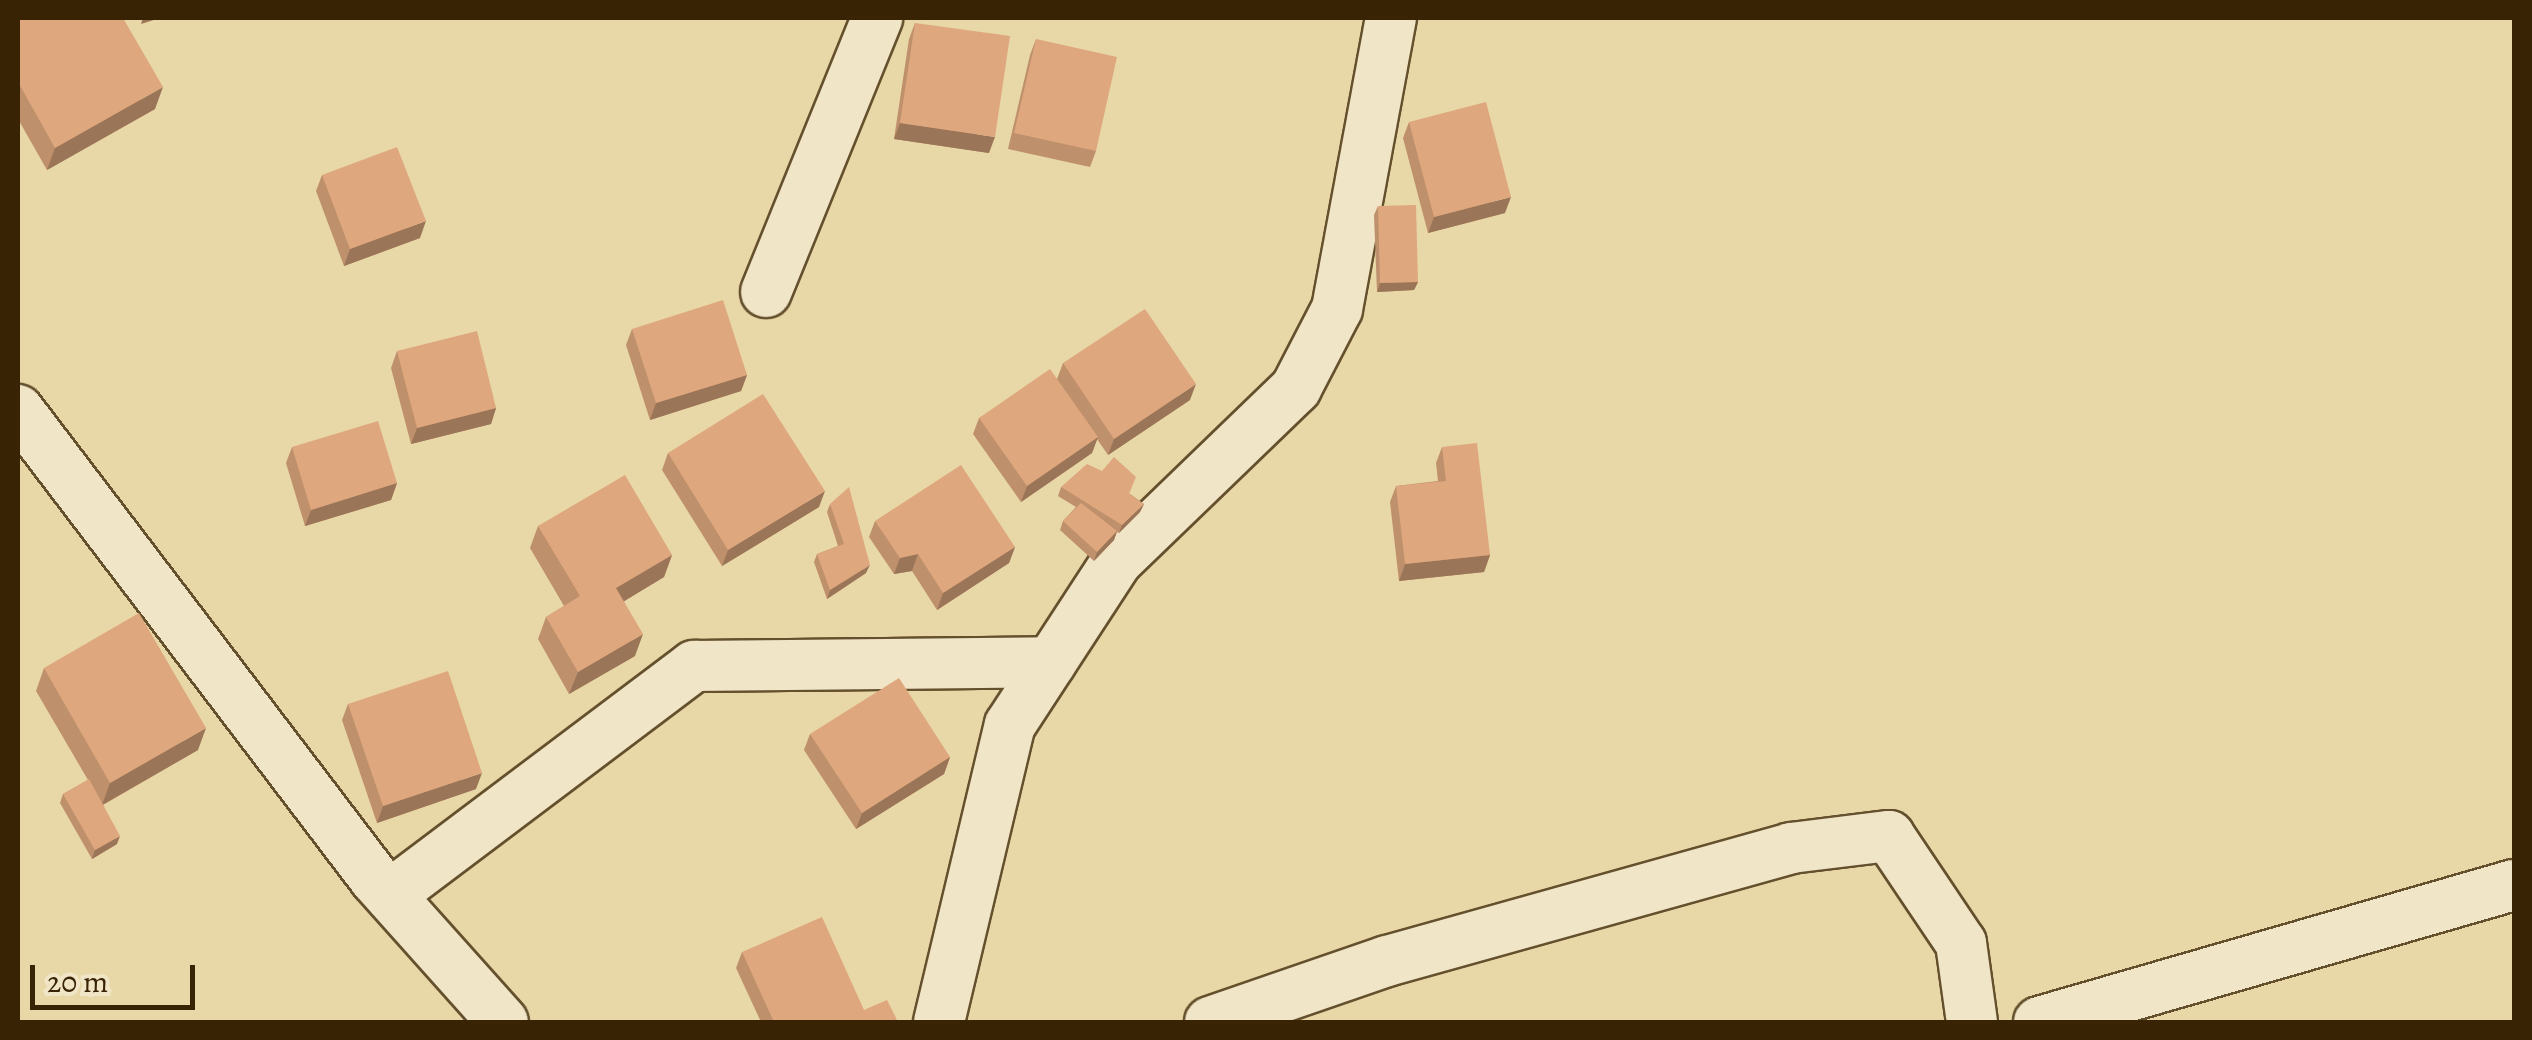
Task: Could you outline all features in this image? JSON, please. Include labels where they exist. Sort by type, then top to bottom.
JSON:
[{"type":"street","points":[[766,292],[877,18]]},
{"type":"street","points":[[939,1022],[1010,725],[1118,560],[1296,388],[1337,310],[1391,18]]},
{"type":"street","points":[[18,410],[390,896],[504,1022]]},
{"type":"street","points":[[390,896],[694,666],[1051,662]]},
{"type":"street","points":[[1210,1022],[1387,961],[1772,854],[1889,836],[1960,943],[1972,1022]]},
{"type":"street","points":[[2039,1022],[2514,885]]},
{"type":"building","points":[[18,18],[123,18],[163,87],[55,148],[18,82]]},
{"type":"building","points":[[915,23],[1010,36],[995,137],[900,123]]},
{"type":"building","points":[[1036,39],[1117,57],[1096,151],[1014,133]]},
{"type":"building","points":[[1486,102],[1511,197],[1434,217],[1409,122]]},
{"type":"building","points":[[397,147],[426,221],[350,249],[322,175]]},
{"type":"building","points":[[1416,205],[1418,282],[1380,283],[1378,206]]},
{"type":"building","points":[[723,300],[747,375],[656,403],[632,329]]},
{"type":"building","points":[[1145,309],[1196,384],[1114,439],[1063,363]]},
{"type":"building","points":[[477,331],[496,408],[417,428],[397,351]]},
{"type":"building","points":[[1050,369],[1098,437],[1027,486],[979,418]]},
{"type":"building","points":[[763,394],[825,491],[728,550],[668,453]]},
{"type":"building","points":[[378,421],[397,483],[311,510],[292,447]]},
{"type":"building","points":[[1477,443],[1490,555],[1405,564],[1396,486],[1446,481],[1442,447]]},
{"type":"building","points":[[1114,457],[1136,477],[1129,494],[1144,504],[1122,525],[1061,487],[1087,464],[1102,471]]},
{"type":"building","points":[[961,465],[1015,547],[943,593],[918,554],[900,558],[875,521]]},
{"type":"building","points":[[625,475],[672,555],[616,588],[643,634],[578,672],[546,617],[580,596],[538,526]]},
{"type":"building","points":[[849,487],[870,565],[830,590],[817,554],[844,544],[830,504]]},
{"type":"building","points":[[1081,503],[1117,531],[1097,552],[1063,521]]},
{"type":"building","points":[[139,613],[206,728],[110,783],[44,668]]},
{"type":"building","points":[[448,671],[482,773],[383,806],[348,704]]},
{"type":"building","points":[[899,678],[950,757],[862,813],[810,734]]},
{"type":"building","points":[[89,779],[120,836],[95,850],[63,794]]},
{"type":"building","points":[[822,917],[864,1010],[887,1000],[898,1022],[774,1022],[742,952]]}]
